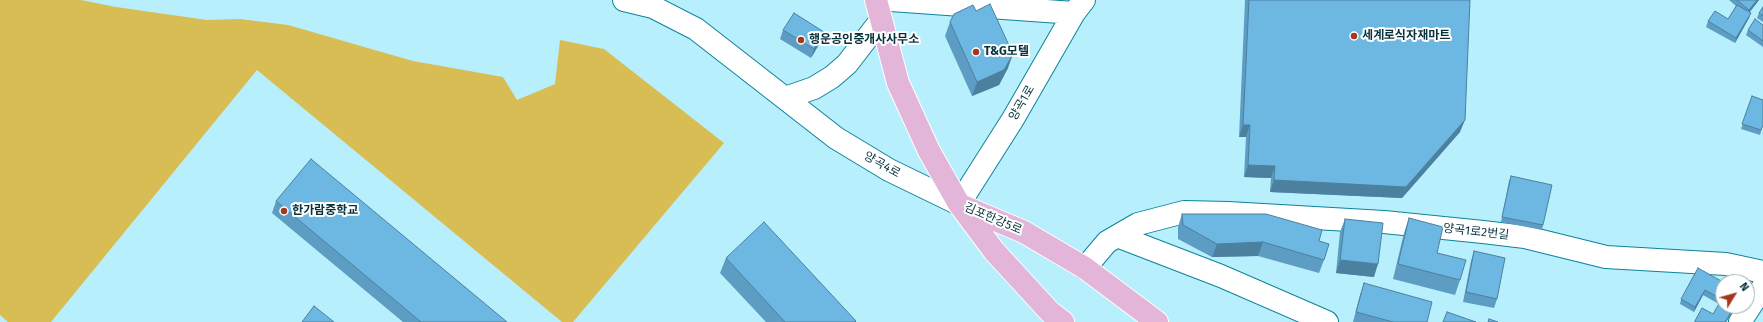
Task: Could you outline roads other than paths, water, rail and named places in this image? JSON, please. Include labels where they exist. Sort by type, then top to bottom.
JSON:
[{"type":"main road","points":[[878,10],[898,83],[914,121],[959,204]]},
{"type":"main road","name":"김포한강5로","points":[[959,204],[1024,232],[1085,268],[1158,322]]},
{"type":"main road","name":"김포한강5로","points":[[959,204],[994,251],[1050,312],[1063,322]]},
{"type":"street","name":"양곡4로","points":[[624,0],[653,7],[696,29],[842,142],[889,170],[959,204]]},
{"type":"street","points":[[891,0],[1079,6]]},
{"type":"street","name":"양곡1로","points":[[959,204],[1013,119],[1079,6]]},
{"type":"street","points":[[785,98],[814,88],[832,77],[847,64],[878,10]]},
{"type":"street","name":"양곡1로2번길","points":[[1085,268],[1107,242],[1138,224],[1184,212],[1300,216],[1384,222],[1525,237],[1606,257],[1726,264],[1763,272]]},
{"type":"street","points":[[1117,236],[1221,276],[1327,322]]},
{"type":"street","points":[[1740,322],[1763,287]]},
{"type":"place","name":"세계로식자재마트","points":[[1354,36]]},
{"type":"place","name":"행운공인중개사사무소","points":[[801,40]]},
{"type":"place","name":"T&G모텔","points":[[976,52]]},
{"type":"place","name":"한가람중학교","points":[[284,211]]}]
